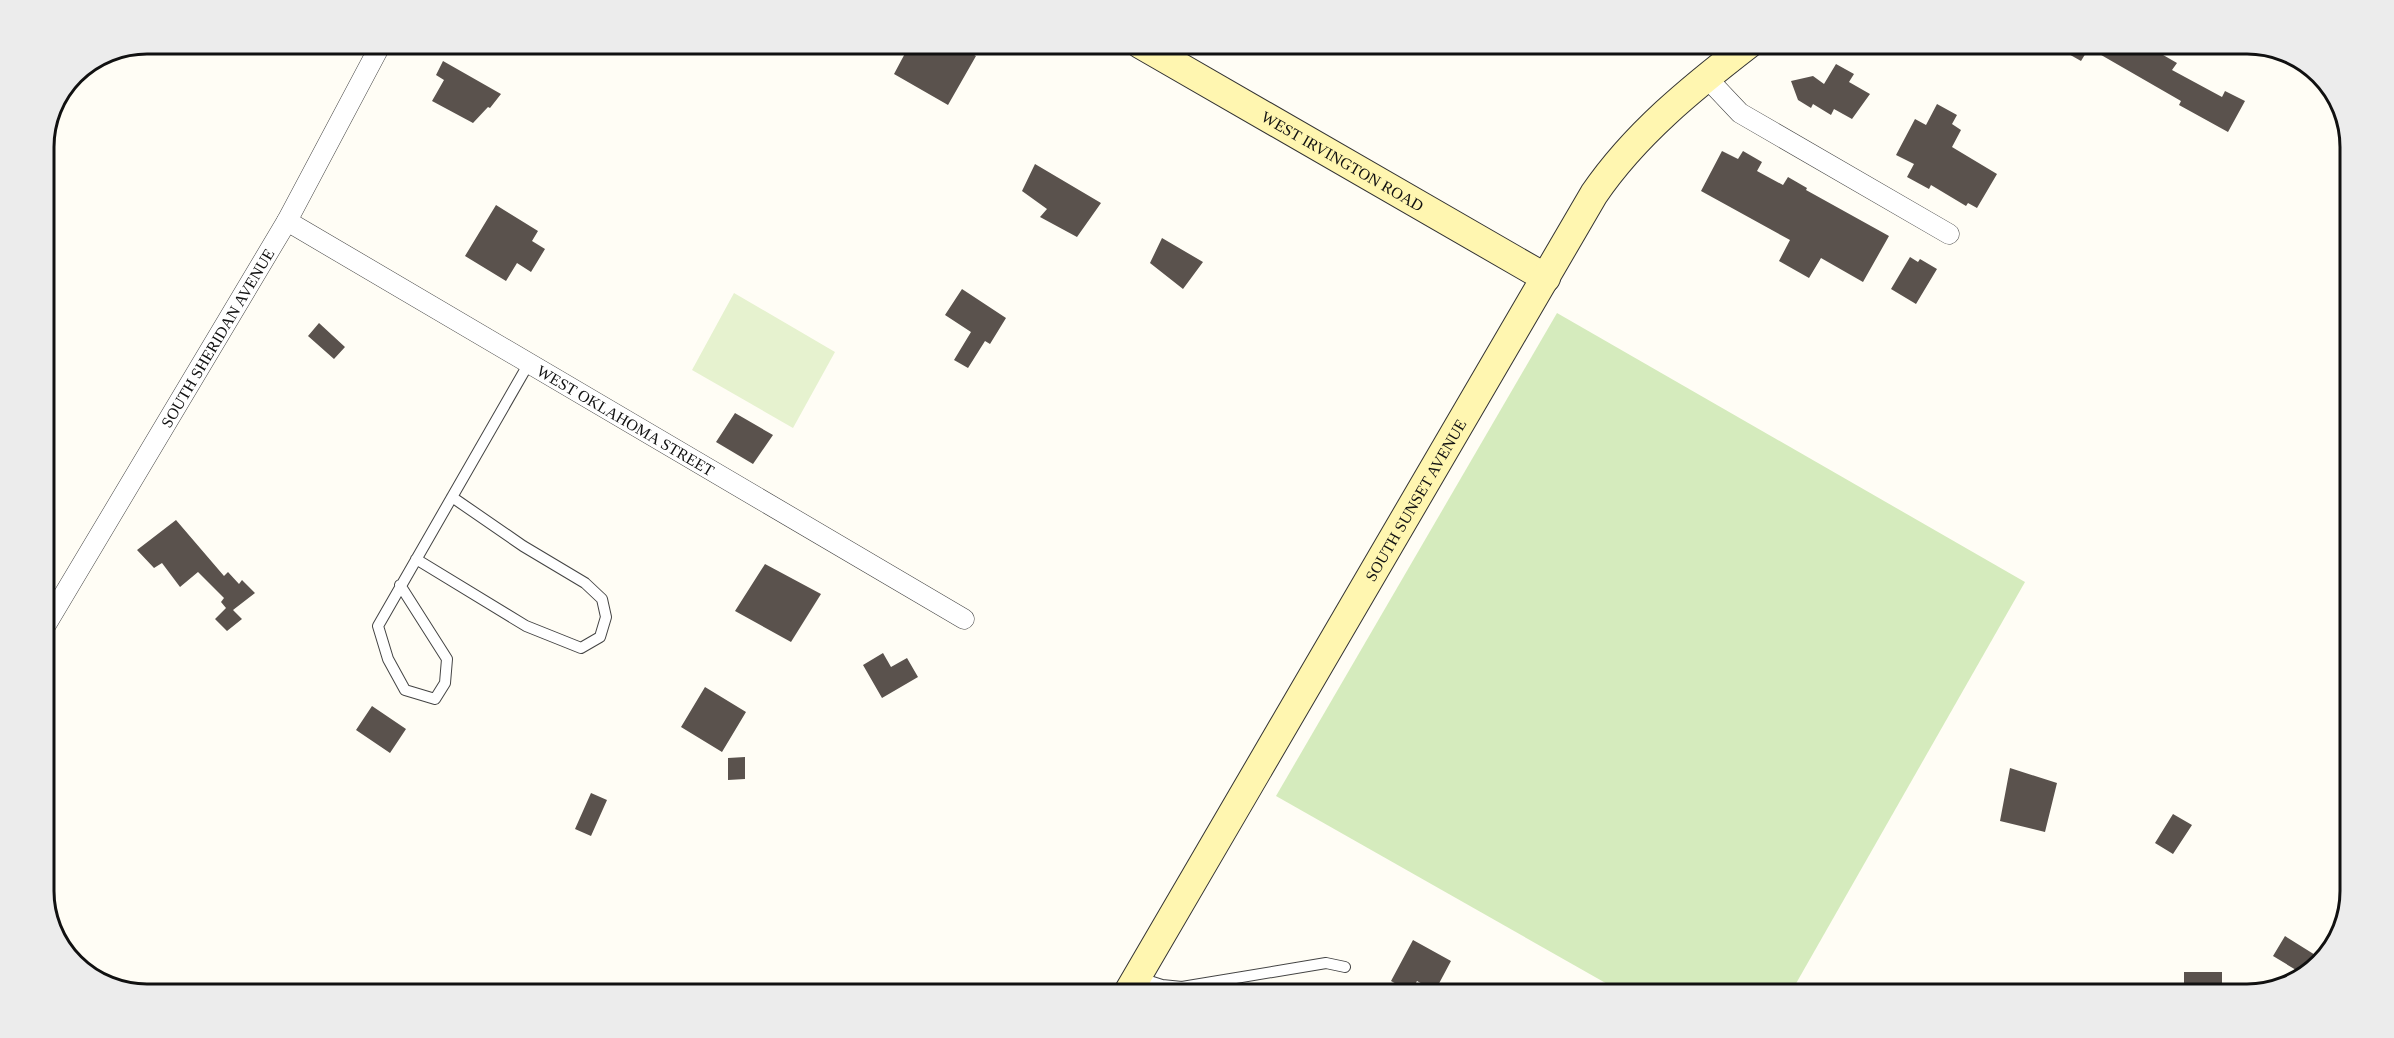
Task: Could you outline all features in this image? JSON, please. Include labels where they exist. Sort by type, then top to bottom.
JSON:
[{"type":"street","name":"SOUTH SHERIDAN AVENUE","points":[[54,611],[287,221],[376,54]]},
{"type":"street","name":"WEST IRVINGTON ROAD","points":[[1157,54],[1546,278]]},
{"type":"street","name":"SOUTH SUNSET AVENUE","points":[[1133,984],[1610,170],[1642,134],[1706,77],[1736,54]]},
{"type":"street","points":[[1706,77],[1740,113],[1949,234]]},
{"type":"street","name":"WEST OKLAHOMA STREET","points":[[287,221],[964,619]]},
{"type":"lane","points":[[400,585],[447,659],[445,683],[435,699],[405,690],[388,659],[378,626],[400,585],[529,363]]},
{"type":"lane","points":[[416,559],[526,626],[581,648],[600,637],[606,616],[602,599],[585,583],[523,546],[452,497]]},
{"type":"lane","points":[[1200,984],[1326,963],[1345,967]]},
{"type":"green space","points":[[734,293],[835,352],[793,428],[692,370]]},
{"type":"green space","points":[[1557,313],[2025,582],[1796,984],[1607,984],[1276,796]]},
{"type":"building","points":[[905,54],[972,54],[976,56],[948,105],[894,74]]},
{"type":"building","points":[[2069,54],[2085,54],[2081,61]]},
{"type":"building","points":[[2099,54],[2161,54],[2177,63],[2172,70],[2222,97],[2225,91],[2245,101],[2228,132],[2179,105],[2181,101]]},
{"type":"building","points":[[443,61],[501,94],[490,108],[488,107],[473,123],[432,101],[444,80],[436,75]]},
{"type":"building","points":[[1836,64],[1854,74],[1849,82],[1870,94],[1852,119],[1834,109],[1831,115],[1813,104],[1811,108],[1798,100],[1791,81],[1813,76],[1824,84]]},
{"type":"building","points":[[1937,104],[1957,115],[1952,124],[1961,130],[1952,147],[1997,174],[1977,208],[1968,203],[1966,206],[1931,185],[1929,189],[1907,177],[1914,164],[1896,155],[1915,119],[1926,125]]},
{"type":"building","points":[[1722,151],[1738,159],[1743,151],[1762,162],[1757,171],[1783,185],[1788,177],[1807,188],[1806,190],[1889,236],[1863,282],[1821,258],[1809,278],[1779,261],[1790,240],[1701,191]]},
{"type":"building","points":[[1035,164],[1101,203],[1077,237],[1040,217],[1047,209],[1022,191]]},
{"type":"building","points":[[496,205],[538,231],[532,241],[545,249],[531,272],[517,263],[506,281],[465,256]]},
{"type":"building","points":[[1162,238],[1203,262],[1183,289],[1150,263]]},
{"type":"building","points":[[1910,257],[1918,262],[1920,259],[1937,269],[1916,304],[1891,289]]},
{"type":"building","points":[[962,289],[1006,318],[990,344],[985,341],[968,368],[954,360],[971,332],[945,315]]},
{"type":"building","points":[[319,323],[345,347],[334,359],[308,336]]},
{"type":"building","points":[[735,413],[773,435],[753,464],[716,442]]},
{"type":"building","points":[[176,520],[224,576],[228,572],[239,584],[242,580],[255,593],[233,610],[242,619],[227,631],[215,619],[226,608],[221,602],[224,598],[198,572],[180,587],[162,563],[154,568],[137,550]]},
{"type":"building","points":[[765,564],[821,594],[791,642],[735,611]]},
{"type":"building","points":[[883,653],[891,667],[907,658],[918,677],[882,698],[863,665]]},
{"type":"building","points":[[705,687],[746,712],[722,752],[681,727]]},
{"type":"building","points":[[372,706],[406,729],[390,753],[356,730]]},
{"type":"building","points":[[745,757],[745,779],[728,780],[728,758]]},
{"type":"building","points":[[2010,768],[2057,783],[2045,832],[2000,821]]},
{"type":"building","points":[[591,793],[607,800],[591,836],[575,829]]},
{"type":"building","points":[[2173,814],[2192,825],[2173,854],[2155,843]]},
{"type":"building","points":[[2285,936],[2314,955],[2296,970],[2273,956]]},
{"type":"building","points":[[1413,940],[1451,961],[1439,984],[1422,984],[1417,981],[1415,984],[1396,984],[1391,981]]},
{"type":"building","points":[[2184,972],[2222,972],[2222,984],[2184,984]]}]
